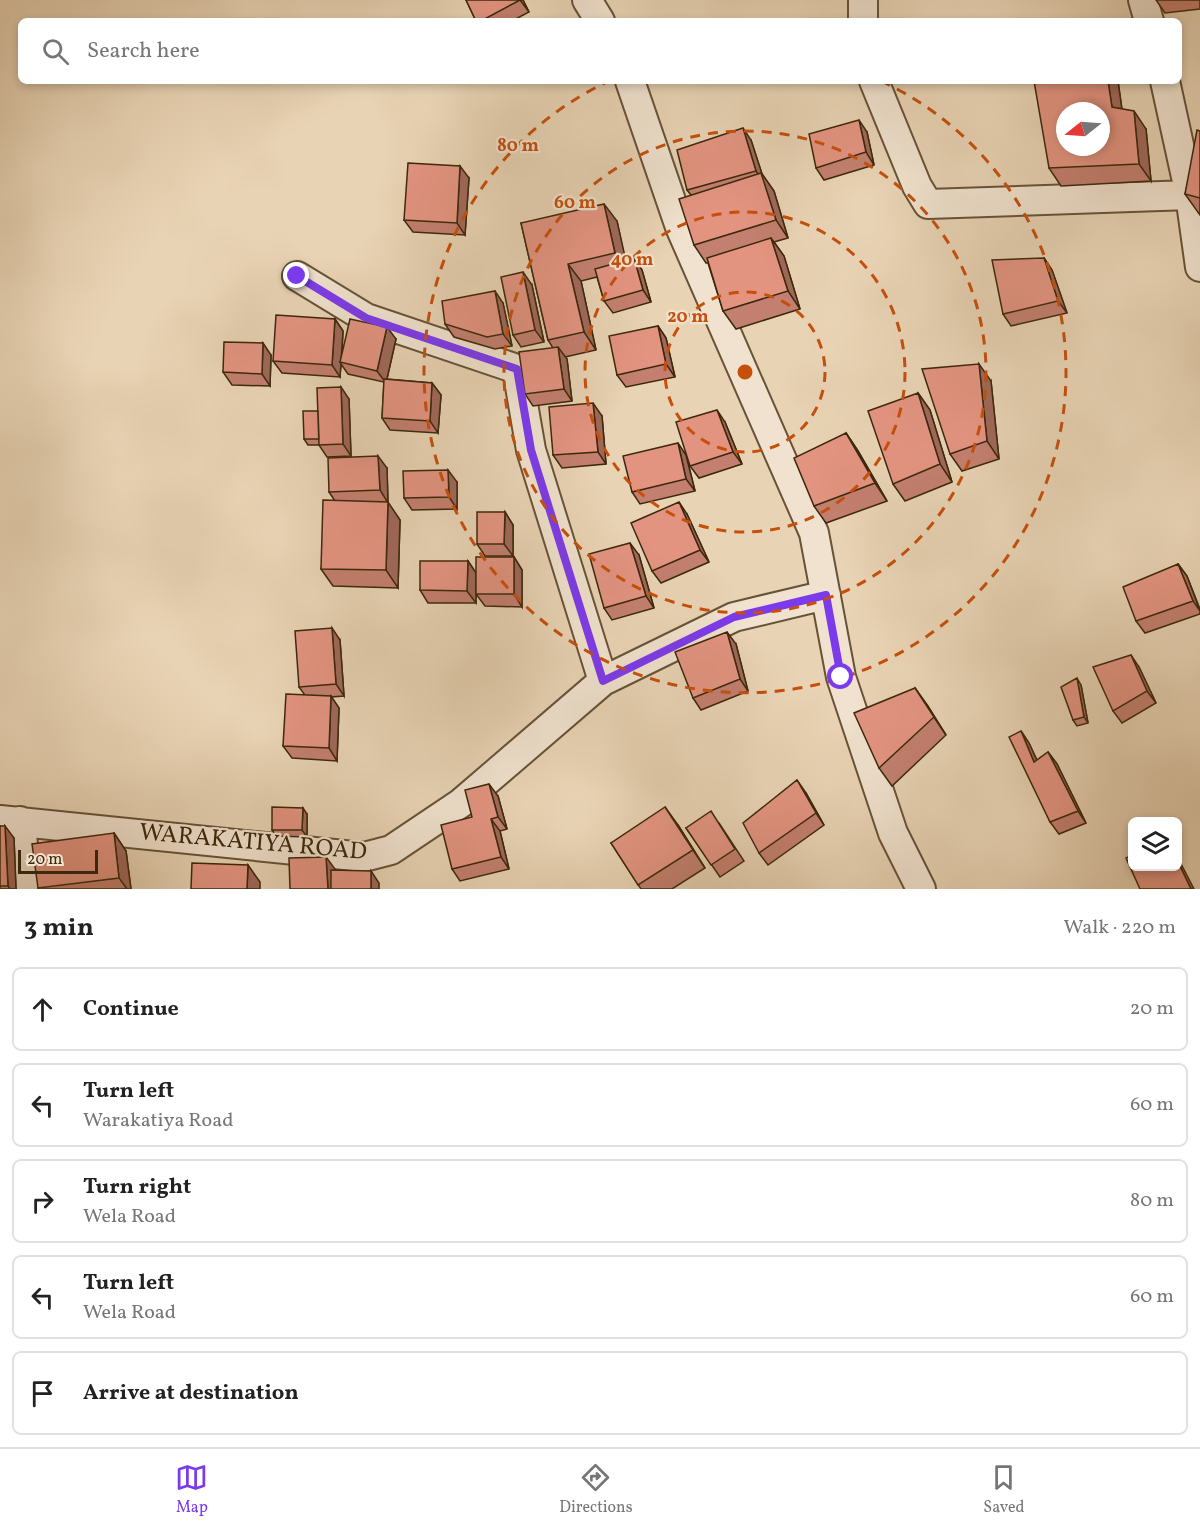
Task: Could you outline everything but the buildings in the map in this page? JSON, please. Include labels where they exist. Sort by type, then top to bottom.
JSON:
[{"type":"street","points":[[587,0],[598,18]]},
{"type":"street","points":[[863,0],[863,18]]},
{"type":"street","points":[[1143,0],[1148,18]]},
{"type":"street","points":[[631,84],[680,227],[814,533],[841,677],[893,833],[921,889]]},
{"type":"street","points":[[875,84],[917,186],[928,204],[1190,195]]},
{"type":"street","points":[[1167,84],[1188,125],[1190,195],[1200,267]]},
{"type":"street","points":[[297,276],[366,318],[517,369],[531,450],[603,681]]},
{"type":"street","name":"WARAKATIYA ROAD","points":[[10,820],[364,857],[392,850],[460,803],[603,681],[734,617],[826,595]]},
{"type":"street","points":[[10,820],[29,889]]},
{"type":"route","points":[[297,276],[366,318],[517,369],[531,450],[603,681],[734,617],[826,595],[841,677]]}]
